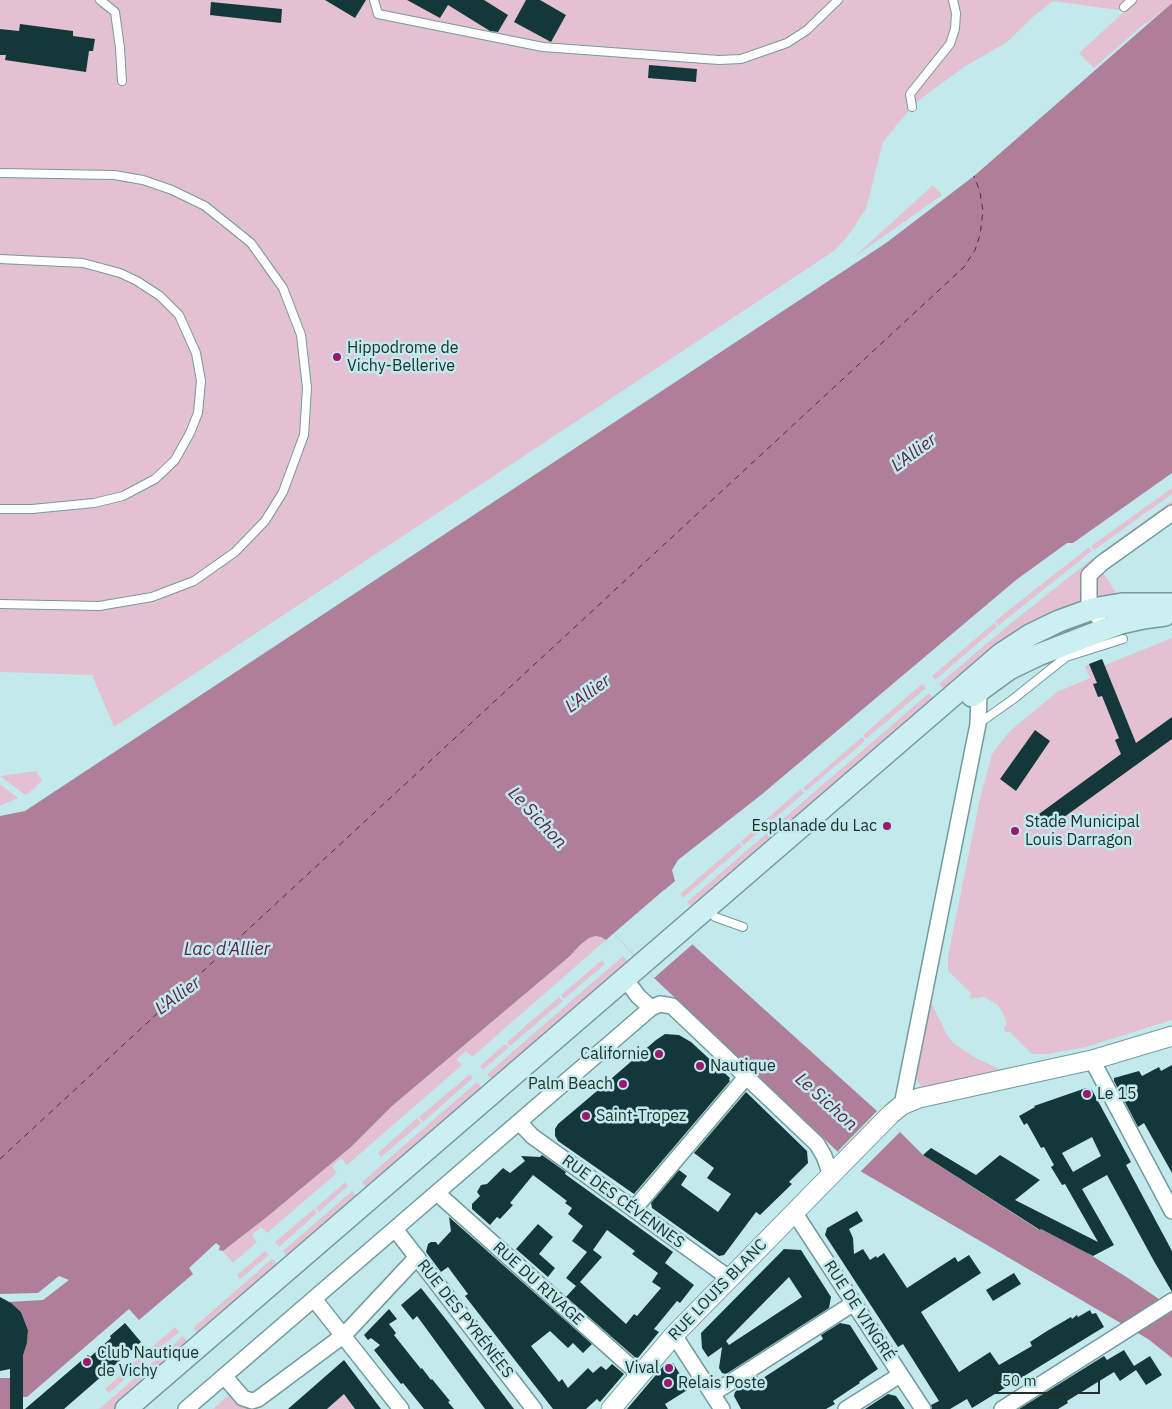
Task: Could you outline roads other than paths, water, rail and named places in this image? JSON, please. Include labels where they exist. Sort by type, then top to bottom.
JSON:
[{"type":"main road","points":[[144,1409],[704,920],[1001,654],[1030,634],[1092,609],[1122,604],[1172,604]]},
{"type":"main road","points":[[704,920],[978,691],[1009,669],[1038,655],[1118,633],[1143,618],[1172,615]]},
{"type":"main road","points":[[126,1409],[639,977]]},
{"type":"street","points":[[1118,633],[1100,619],[1089,603],[1089,575],[1102,563],[1172,513]]},
{"type":"street","points":[[896,1110],[978,724],[978,691]]},
{"type":"street","points":[[639,977],[638,996],[651,1008]]},
{"type":"street","points":[[186,1409],[651,1008],[660,1004],[672,1006],[817,1144],[831,1175]]},
{"type":"street","points":[[896,1110],[919,1098],[1092,1060],[1172,1036]]},
{"type":"street","points":[[1092,1060],[1172,1211]]},
{"type":"street","points":[[634,1209],[746,1076]]},
{"type":"street","name":"RUE LOUIS BLANC","points":[[611,1409],[674,1335],[896,1110]]},
{"type":"street","name":"RUE DES CÉVENNES","points":[[519,1122],[532,1136],[729,1278]]},
{"type":"street","name":"RUE DU RIVAGE","points":[[437,1193],[640,1375]]},
{"type":"street","name":"RUE DE VINGRÉ","points":[[794,1212],[923,1409]]},
{"type":"street","name":"RUE DES PYRÉNÉES","points":[[395,1229],[534,1409]]},
{"type":"street","points":[[224,1376],[243,1398],[252,1401],[258,1399],[344,1335],[417,1257]]},
{"type":"street","points":[[314,1299],[402,1409]]},
{"type":"street","points":[[1002,1409],[1172,1301]]},
{"type":"street","points":[[712,1394],[854,1303]]},
{"type":"street","points":[[674,1335],[722,1409]]},
{"type":"street","points":[[846,1409],[900,1375]]},
{"type":"lane","points":[[100,0],[115,12],[122,82]]},
{"type":"lane","points":[[374,0],[378,14],[543,47],[719,60],[741,59],[788,43],[807,30],[838,0]]},
{"type":"lane","points":[[912,107],[910,94],[950,44],[956,20],[953,0]]},
{"type":"lane","points":[[1124,7],[1132,0]]},
{"type":"lane","points":[[0,174],[114,175],[143,180],[172,190],[205,206],[251,243],[283,288],[301,334],[307,388],[304,435],[283,492],[265,521],[235,552],[194,580],[152,597],[99,606],[0,604]]},
{"type":"lane","points":[[0,259],[83,263],[120,273],[137,281],[160,296],[179,315],[196,353],[202,381],[198,413],[190,433],[175,460],[155,479],[124,496],[94,503],[32,509],[0,509]]},
{"type":"lane","points":[[978,724],[1012,700],[1066,657],[1118,633]]},
{"type":"lane","points":[[704,920],[743,927]]},
{"type":"water","name":"Lac d'Allier","points":[[1172,3],[1172,473],[1073,543],[1067,543],[1016,580],[761,795],[678,860],[672,870],[675,881],[654,899],[693,945],[898,1130],[923,1155],[1039,1230],[1041,1229],[1081,1249],[1172,1308],[1172,1358],[1148,1339],[855,1168],[654,978],[614,933],[606,940],[595,936],[580,945],[570,956],[392,1106],[351,1147],[268,1216],[223,1251],[219,1250],[220,1246],[216,1243],[189,1268],[193,1274],[139,1320],[129,1309],[27,1397],[23,1397],[22,1356],[27,1343],[28,1330],[21,1312],[8,1302],[43,1300],[69,1280],[59,1276],[38,1293],[0,1294],[0,816],[25,811],[886,243],[974,176]]},
{"type":"water","points":[[0,1378],[10,1378],[10,1409],[0,1409]]},
{"type":"place","name":"Hippodrome de Vichy-Bellerive","points":[[337,357]]},
{"type":"place","name":"Esplanade du Lac","points":[[887,826]]},
{"type":"place","name":"Stade Municipal Louis Darragon","points":[[1015,831]]},
{"type":"place","name":"Californie","points":[[659,1054]]},
{"type":"place","name":"Nautique","points":[[700,1066]]},
{"type":"place","name":"Palm Beach","points":[[623,1084]]},
{"type":"place","name":"Le 15","points":[[1087,1094]]},
{"type":"place","name":"Saint-Tropez","points":[[586,1116]]},
{"type":"place","name":"Club Nautique de Vichy","points":[[87,1362]]},
{"type":"place","name":"Vival","points":[[669,1368]]},
{"type":"place","name":"Relais Poste","points":[[668,1383]]},
{"type":"water label","name":"L'Allier","points":[[914,453]]},
{"type":"water label","name":"L'Allier","points":[[588,694]]},
{"type":"water label","name":"Le Sichon","points":[[537,818]]},
{"type":"water label","name":"L'Allier","points":[[178,996]]},
{"type":"water label","name":"Le Sichon","points":[[826,1102]]}]
